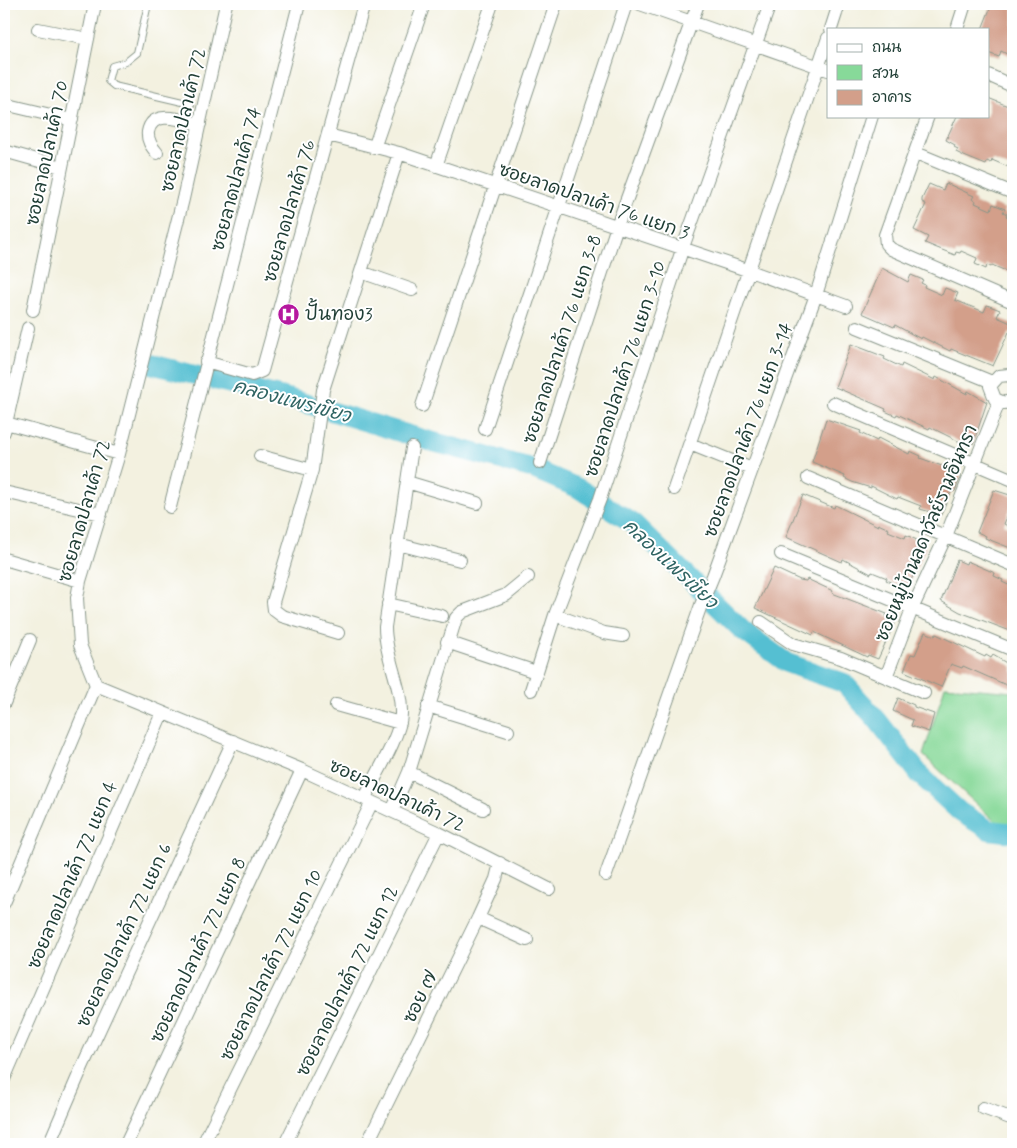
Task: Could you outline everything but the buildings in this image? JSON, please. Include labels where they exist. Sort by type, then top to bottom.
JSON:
[{"type":"street","name":"ซอยลาดปลาเค้า 70","points":[[33,310],[96,4]]},
{"type":"street","name":"ซอยลาดปลาเค้า 72","points":[[226,4],[200,124],[120,454],[80,581],[77,598],[80,645],[96,686],[302,770],[439,833],[549,889]]},
{"type":"street","name":"ซอยลาดปลาเค้า 74","points":[[170,507],[300,4]]},
{"type":"street","name":"ซอยลาดปลาเค้า 76","points":[[204,373],[252,375],[262,372],[364,4]]},
{"type":"street","points":[[374,148],[424,4]]},
{"type":"street","points":[[436,166],[492,4]]},
{"type":"street","points":[[422,406],[556,4]]},
{"type":"street","points":[[485,429],[626,4]]},
{"type":"street","points":[[640,4],[824,68]]},
{"type":"street","name":"ซอยลาดปลาเค้า 76 แยก 3-8","points":[[540,463],[617,226],[698,4]]},
{"type":"street","name":"ซอยลาดปลาเค้า 76 แยก 3-10","points":[[531,690],[555,615],[597,504],[682,250],[770,4]]},
{"type":"street","points":[[831,28],[839,4]]},
{"type":"street","points":[[957,28],[965,4]]},
{"type":"street","points":[[38,29],[88,39]]},
{"type":"street","points":[[674,489],[750,271],[824,68],[827,46]]},
{"type":"street","points":[[990,76],[1008,84]]},
{"type":"street","points":[[4,104],[72,120]]},
{"type":"street","points":[[157,153],[148,140],[150,124],[162,117],[200,124]]},
{"type":"street","name":"ซอยลาดปลาเค้า 76 แยก 3-14","points":[[606,875],[701,605],[816,295],[871,118]]},
{"type":"street","points":[[927,118],[885,235],[886,244],[891,249],[1013,302]]},
{"type":"street","name":"ซอยลาดปลาเค้า 76 แยก 3","points":[[328,135],[399,153],[496,185],[682,250],[750,271],[846,306]]},
{"type":"street","points":[[4,151],[61,167]]},
{"type":"street","points":[[338,633],[282,616],[274,610],[273,602],[312,470],[316,449],[320,400],[399,153]]},
{"type":"street","points":[[916,153],[1013,193]]},
{"type":"street","points":[[361,272],[412,290]]},
{"type":"street","points":[[857,326],[992,382]]},
{"type":"street","points":[[28,328],[10,380],[5,428],[120,454]]},
{"type":"street","points":[[992,382],[1004,374],[1013,377]]},
{"type":"street","points":[[992,382],[992,396],[999,402],[1013,400]]},
{"type":"street","name":"ซอยหมู่บ้านลดาวัลย์รามอินทรา","points":[[886,678],[912,609],[946,536],[999,402]]},
{"type":"street","points":[[833,403],[1013,480]]},
{"type":"street","points":[[690,444],[752,468]]},
{"type":"street","points":[[336,706],[400,724],[401,706],[385,638],[388,604],[412,448]]},
{"type":"street","points":[[260,456],[312,470]]},
{"type":"street","points":[[808,478],[1013,565]]},
{"type":"street","points":[[407,482],[477,503]]},
{"type":"street","points":[[4,492],[101,514]]},
{"type":"street","points":[[398,544],[460,560]]},
{"type":"street","points":[[781,554],[1013,650]]},
{"type":"street","points":[[4,559],[80,581]]},
{"type":"street","points":[[392,811],[409,772],[447,642],[456,618],[462,612],[506,595],[528,577]]},
{"type":"street","points":[[388,604],[442,616]]},
{"type":"street","points":[[555,615],[604,633],[623,636]]},
{"type":"street","points":[[760,622],[793,644],[841,658],[924,693]]},
{"type":"street","points":[[5,696],[30,640]]},
{"type":"street","points":[[447,642],[530,670]]},
{"type":"street","points":[[4,903],[96,686]]},
{"type":"street","points":[[428,706],[508,731]]},
{"type":"street","name":"ซอยลาดปลาเค้า 72 แยก 4","points":[[4,1079],[162,713]]},
{"type":"street","name":"ซอยลาดปลาเค้า 72 แยก 10","points":[[202,1144],[368,800],[400,724]]},
{"type":"street","name":"ซอยลาดปลาเค้า 72 แยก 6","points":[[50,1144],[83,1065],[233,741]]},
{"type":"street","name":"ซอยลาดปลาเค้า 72 แยก 8","points":[[126,1144],[302,770]]},
{"type":"street","points":[[409,772],[483,809]]},
{"type":"street","name":"ซอยลาดปลาเค้า 72 แยก 12","points":[[285,1144],[439,833]]},
{"type":"street","name":"ซอย ๗","points":[[367,1144],[496,880],[500,863]]},
{"type":"street","points":[[478,918],[527,940]]},
{"type":"street","points":[[983,1108],[1013,1120]]},
{"type":"lane","points":[[148,4],[137,53],[126,62],[112,66],[108,81],[114,86],[191,104]]},
{"type":"green space","points":[[945,686],[1013,692],[1013,827],[997,823],[923,755]]},
{"type":"waterway","name":"คลองแพรเขียว","points":[[151,364],[291,399],[426,440],[531,468],[578,488],[634,524],[742,630],[787,663],[844,683],[878,721],[920,775],[960,812],[989,830],[1013,833]]},
{"type":"place","name":"ปั้นทอง3","points":[[289,314]]}]
